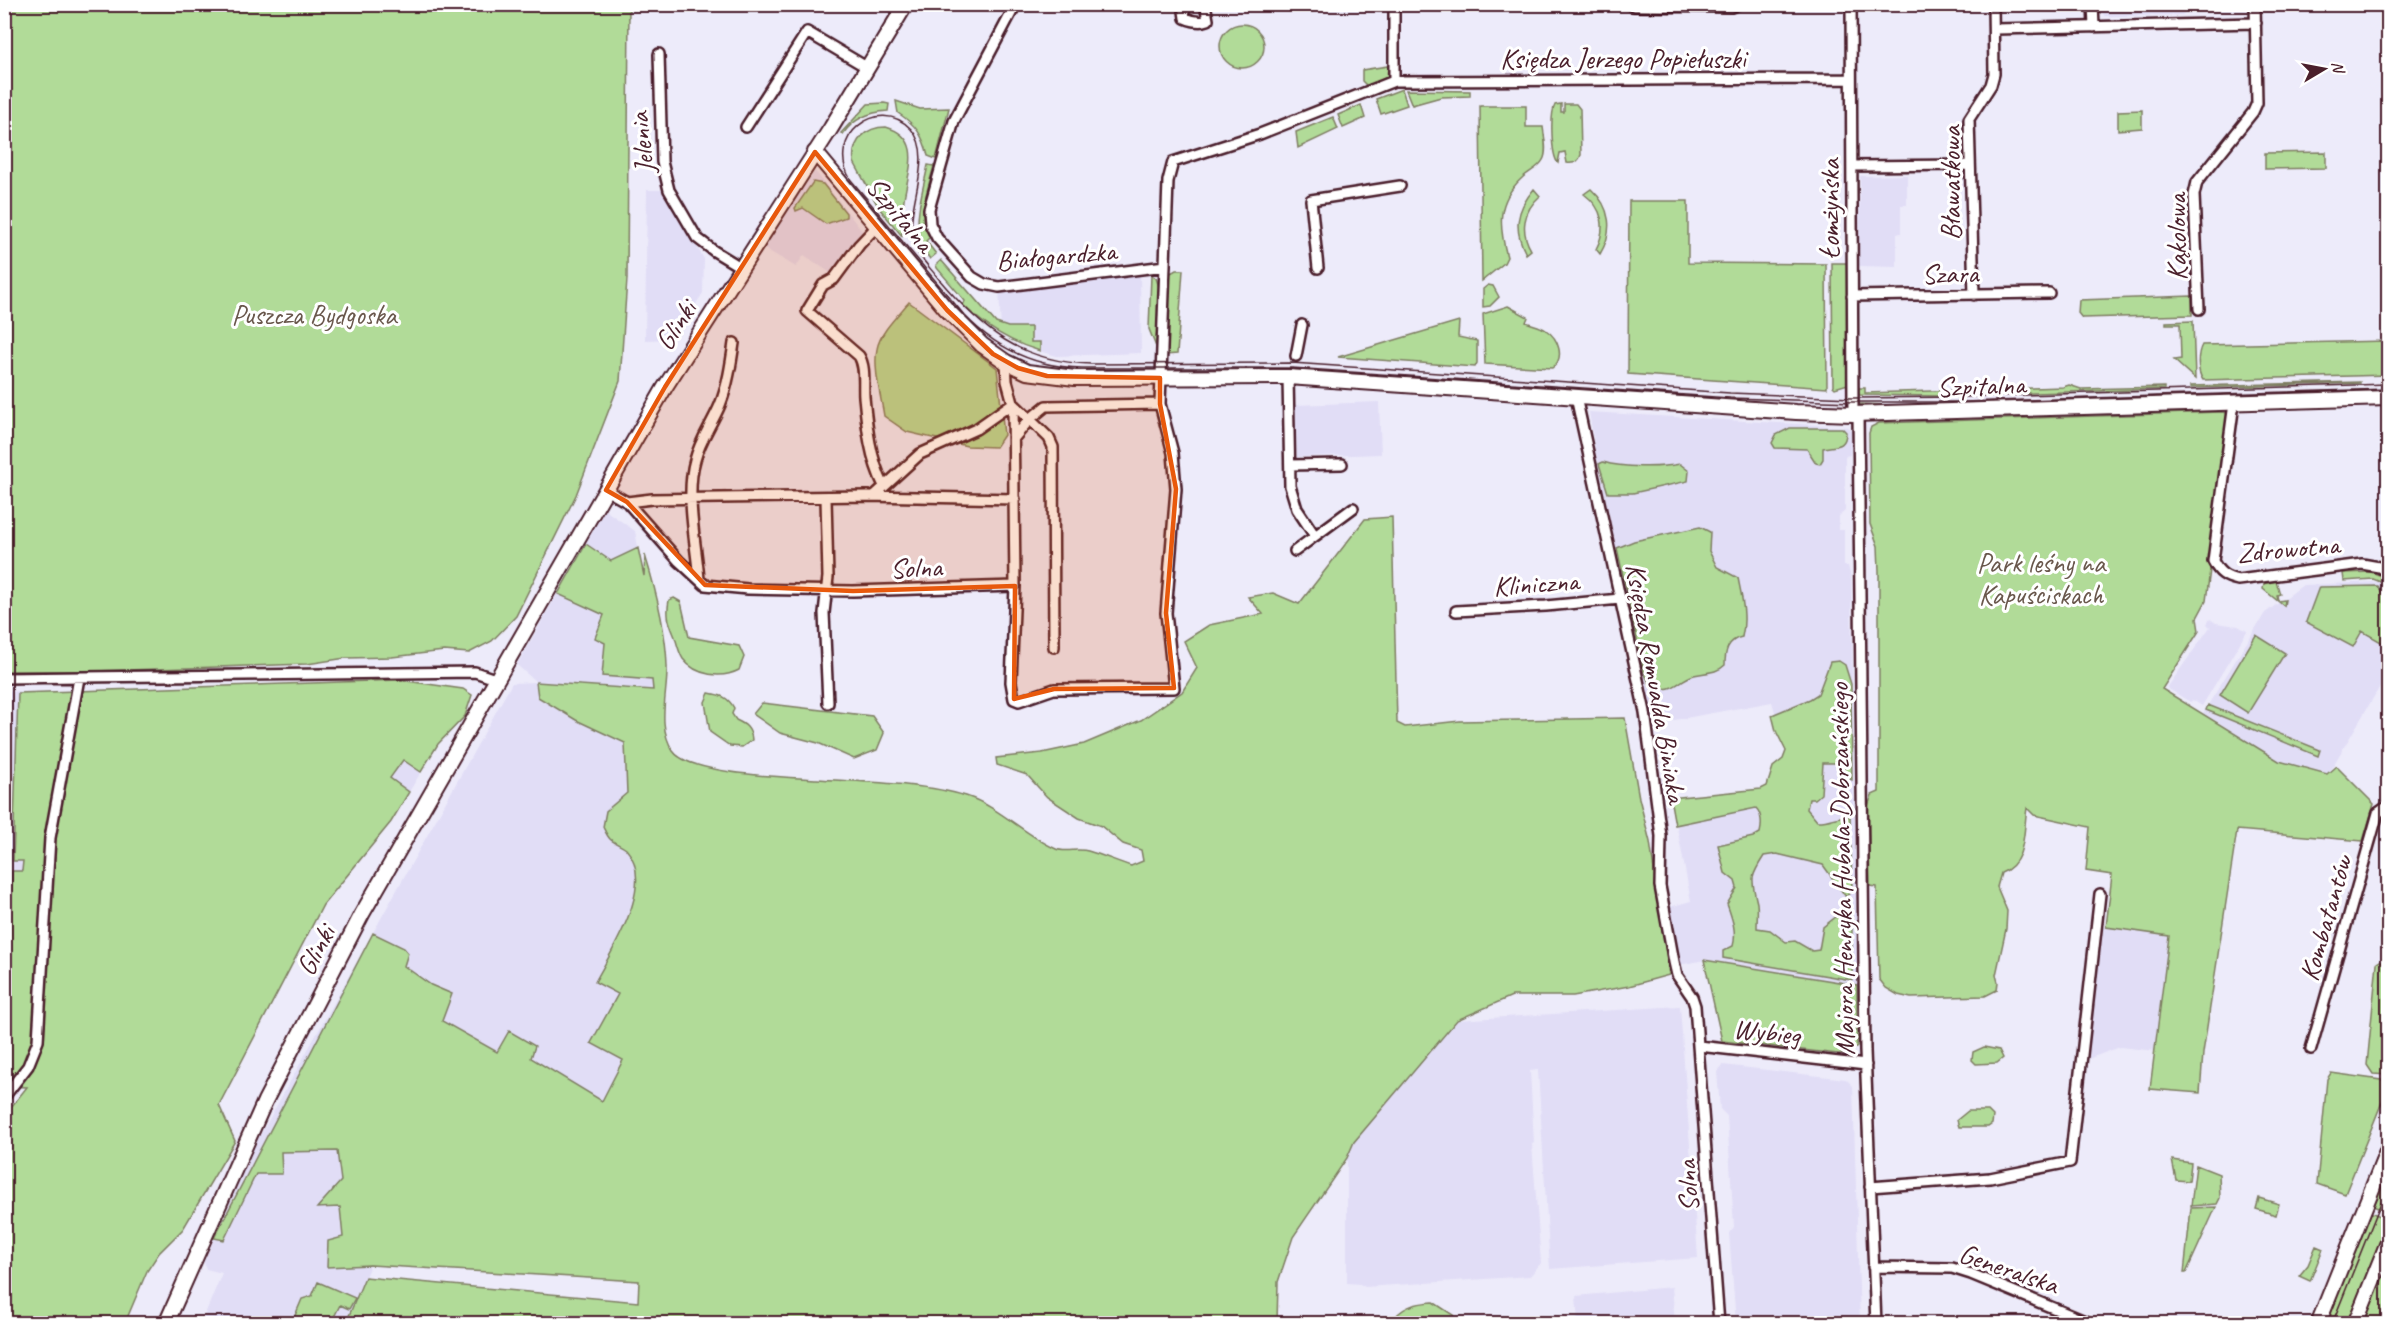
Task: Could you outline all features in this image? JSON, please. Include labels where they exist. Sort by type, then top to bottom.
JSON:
[{"type":"street","name":"Glinki","points":[[166,1323],[265,1101],[362,914],[665,387],[868,68],[906,4]]},
{"type":"street","name":"Białogardzka","points":[[1016,4],[968,91],[949,135],[928,209],[933,231],[972,277],[978,282],[991,286],[1165,266]]},
{"type":"street","points":[[1183,4],[1185,18],[1194,21],[1208,21],[1205,4]]},
{"type":"street","points":[[1006,362],[1007,381],[1013,403],[1014,438],[1015,586],[1011,682],[1014,699],[1019,701],[1054,689],[1174,688],[1166,613],[1176,489],[1173,453],[1160,404],[1169,171],[1173,162],[1260,134],[1394,81],[1394,4]]},
{"type":"street","points":[[1629,4],[1731,8],[1738,4]]},
{"type":"street","name":"Łomżyńska","points":[[1851,4],[1852,296],[1855,414]]},
{"type":"street","name":"Bławatkowa","points":[[1974,295],[1968,119],[1991,85],[1994,74],[1994,4]]},
{"type":"street","points":[[2093,4],[2094,27]]},
{"type":"street","name":"Kąkolowa","points":[[2199,309],[2194,195],[2197,182],[2253,112],[2257,103],[2255,4]]},
{"type":"street","points":[[1995,29],[2256,23]]},
{"type":"street","points":[[746,127],[807,32],[868,68]]},
{"type":"street","name":"Jelenia","points":[[659,54],[662,162],[669,190],[697,238],[742,268]]},
{"type":"street","name":"Księdza Jerzego Popiełuszki","points":[[1394,81],[1851,79]]},
{"type":"street","name":"Szpitalna","points":[[815,152],[947,310],[977,341],[1006,362],[1028,372],[1047,376],[1288,377],[1855,414],[2388,398]]},
{"type":"street","points":[[1852,166],[1969,165]]},
{"type":"street","points":[[1318,268],[1311,200],[1400,186]]},
{"type":"street","points":[[878,225],[859,245],[834,279],[823,285],[807,311],[859,356],[864,363],[862,376],[869,441],[884,486]]},
{"type":"street","name":"Szara","points":[[1852,296],[2049,293]]},
{"type":"street","points":[[1296,356],[1302,325]]},
{"type":"street","points":[[699,579],[691,476],[694,460],[720,407],[728,383],[734,343]]},
{"type":"street","points":[[1288,377],[1292,497],[1315,536]]},
{"type":"street","name":"Księdza Romualda Biniaka","points":[[1576,397],[1645,712],[1660,836],[1660,886],[1677,975],[1688,989],[1695,1006],[1699,1046]]},
{"type":"street","points":[[873,496],[920,454],[976,429],[1013,403]]},
{"type":"street","points":[[1013,403],[1049,438],[1053,447],[1054,647]]},
{"type":"street","name":"Zdrowotna","points":[[2234,403],[2213,561],[2218,572],[2238,580],[2362,564],[2379,567],[2388,573]]},
{"type":"street","points":[[1014,438],[1030,419],[1046,406],[1160,404]]},
{"type":"street","name":"Majora Henryka Hubala-Dobrzańskiego","points":[[1855,414],[1866,1065],[1876,1323]]},
{"type":"street","points":[[1290,465],[1342,464]]},
{"type":"street","name":"Solna","points":[[606,490],[627,502],[679,561],[705,585],[826,591],[1015,586]]},
{"type":"street","points":[[627,502],[652,498],[873,496],[1015,499]]},
{"type":"street","points":[[826,498],[828,577],[824,613],[828,703]]},
{"type":"street","points":[[1295,551],[1353,508]]},
{"type":"street","name":"Kliniczna","points":[[1456,611],[1620,599]]},
{"type":"street","points":[[4,678],[475,672],[498,680]]},
{"type":"street","points":[[4,1097],[27,1066],[38,1041],[50,838],[80,678]]},
{"type":"street","name":"Kombatantów","points":[[2311,1048],[2378,813],[2388,806]]},
{"type":"street","points":[[1870,1187],[1981,1179],[2070,1162],[2100,894]]},
{"type":"street","name":"Solna","points":[[1699,1046],[1719,1323]]},
{"type":"street","name":"Wybieg","points":[[1699,1046],[1866,1065]]},
{"type":"street","points":[[2318,1323],[2388,1149]]},
{"type":"street","points":[[2355,1323],[2385,1258],[2388,1242]]},
{"type":"street","name":"Generalska","points":[[1873,1267],[1952,1268],[2091,1323]]},
{"type":"highlighted area","points":[[815,152],[947,310],[993,354],[1018,368],[1047,376],[1160,378],[1160,404],[1176,489],[1166,613],[1174,688],[1054,689],[1014,699],[1015,586],[853,591],[705,585],[627,502],[606,490],[665,387]]},
{"type":"shaded area","points":[[2100,5],[2188,5],[2188,10],[2182,15],[2105,16],[2101,12]]},
{"type":"shaded area","points":[[815,171],[862,231],[832,274],[804,255],[796,267],[762,247]]},
{"type":"shaded area","points":[[1907,175],[1907,205],[1901,205],[1901,233],[1897,234],[1897,267],[1859,266],[1860,176]]},
{"type":"shaded area","points":[[647,190],[663,190],[704,259],[703,293],[673,339],[645,340]]},
{"type":"shaded area","points":[[1140,269],[1141,353],[1057,356],[1035,350],[1001,332],[999,287]]},
{"type":"shaded area","points":[[1379,402],[1381,454],[1297,457],[1295,405]]},
{"type":"shaded area","points":[[1589,412],[1847,427],[1851,430],[1850,455],[1845,456],[1845,511],[1839,516],[1839,530],[1844,530],[1844,566],[1848,566],[1851,578],[1857,985],[1705,960],[1679,965],[1666,908],[1691,901],[1672,801],[1773,789],[1791,767],[1772,702],[1653,724]]},
{"type":"shaded area","points":[[605,510],[635,531],[644,579],[653,690],[644,1281],[370,1265],[346,1323],[201,1324],[222,1273],[206,1269],[204,1262],[256,1143],[512,683],[536,682],[517,665]]},
{"type":"shaded area","points":[[2380,582],[2388,594],[2388,673],[2328,774],[2279,761],[2203,713],[2265,613],[2303,585]]},
{"type":"shaded area","points":[[2210,619],[2216,623],[2238,626],[2247,631],[2202,706],[2193,700],[2190,702],[2167,688],[2210,627],[2207,624]]},
{"type":"shaded area","points":[[5,691],[61,693],[5,1034]]},
{"type":"shaded area","points":[[403,760],[421,772],[409,792],[390,778]]},
{"type":"shaded area","points":[[2096,925],[2169,936],[2156,1051],[2120,1047],[2080,1062]]},
{"type":"shaded area","points":[[1680,1006],[1698,1258],[1550,1269],[1538,1070],[1530,1071],[1534,1143],[1532,1144],[1541,1263],[1530,1276],[1365,1287],[1360,1284],[1347,1283],[1347,1158],[1354,1142],[1457,1020]]},
{"type":"shaded area","points":[[1723,1065],[1846,1079],[1853,1086],[1860,1323],[1736,1323],[1729,1233],[1734,1227],[1727,1116],[1720,1109],[1717,1072]]},
{"type":"shaded area","points":[[1672,1287],[1675,1323],[1578,1323],[1576,1296]]},
{"type":"green space","name":"Puszcza Bydgoska","points":[[5,4],[629,5],[627,279],[620,381],[576,495],[516,616],[492,641],[469,653],[444,651],[392,657],[346,658],[307,664],[95,671],[5,671]]},
{"type":"green space","points":[[1242,24],[1258,30],[1264,46],[1258,62],[1242,68],[1226,62],[1220,46],[1226,30]]},
{"type":"green space","points":[[1388,66],[1387,77],[1368,87],[1362,81],[1362,70]]},
{"type":"green space","points":[[1402,89],[1407,105],[1381,114],[1376,99]]},
{"type":"green space","points":[[1406,90],[1470,91],[1470,96],[1441,97],[1412,105]]},
{"type":"green space","points":[[896,101],[920,109],[949,108],[936,159],[928,156],[918,131],[898,113]]},
{"type":"green space","points":[[868,104],[889,104],[888,111],[862,117],[843,134],[841,133]]},
{"type":"green space","points":[[1561,104],[1561,112],[1564,112],[1564,104],[1576,104],[1580,109],[1581,155],[1572,163],[1567,163],[1565,152],[1560,153],[1558,163],[1554,152],[1553,110],[1555,105]]},
{"type":"green space","points":[[1361,105],[1365,118],[1343,128],[1338,115]]},
{"type":"green space","points":[[1480,106],[1526,106],[1526,127],[1543,127],[1545,148],[1541,163],[1522,178],[1508,196],[1501,225],[1507,257],[1504,263],[1482,281]]},
{"type":"green space","points":[[2142,110],[2142,128],[2118,130],[2118,111]]},
{"type":"green space","points":[[1333,117],[1338,129],[1298,148],[1296,132]]},
{"type":"green space","points":[[886,127],[898,132],[905,139],[911,157],[903,204],[902,236],[879,208],[854,162],[855,148],[861,137],[872,130]]},
{"type":"green space","points":[[2326,152],[2326,168],[2265,169],[2265,153]]},
{"type":"green space","points":[[928,165],[934,166],[924,202],[924,220],[930,237],[926,241],[936,254],[930,259],[923,248],[918,226],[918,213]]},
{"type":"green space","points":[[813,182],[823,184],[846,213],[846,217],[826,224],[803,208],[796,211],[795,208]]},
{"type":"green space","points":[[1534,189],[1540,196],[1530,208],[1525,222],[1525,236],[1531,250],[1526,254],[1519,236],[1518,220],[1523,204]]},
{"type":"green space","points":[[1591,189],[1603,204],[1608,220],[1607,237],[1600,254],[1596,249],[1601,234],[1601,219],[1595,206],[1584,194]]},
{"type":"green space","points":[[1629,201],[1688,201],[1688,263],[1826,264],[1827,388],[1628,374]]},
{"type":"green space","points":[[941,260],[996,323],[1008,327],[1031,327],[1031,342],[1040,342],[1040,351],[999,333],[963,305],[965,301],[937,268],[936,265]]},
{"type":"green space","points":[[1832,263],[1847,263],[1848,384],[1835,388],[1833,386]]},
{"type":"green space","points":[[1176,270],[1183,270],[1177,354],[1165,355],[1168,277]]},
{"type":"green space","points":[[1151,275],[1156,278],[1159,287],[1156,347],[1149,329]]},
{"type":"green space","points":[[1488,285],[1493,286],[1499,297],[1490,306],[1483,307],[1483,289]]},
{"type":"green space","points":[[2192,296],[2192,315],[2082,318],[2078,313],[2079,300]]},
{"type":"green space","points":[[909,302],[997,368],[1004,435],[996,447],[967,446],[907,432],[884,416],[877,374],[877,349],[886,330]]},
{"type":"green space","points":[[1508,306],[1528,317],[1526,322],[1544,329],[1554,338],[1559,348],[1559,359],[1552,368],[1485,364],[1483,314]]},
{"type":"green space","points":[[1459,321],[1458,337],[1477,341],[1475,367],[1338,357]]},
{"type":"green space","points":[[2193,321],[2195,379],[2174,360],[2181,359],[2180,324],[2166,324],[2166,322]]},
{"type":"green space","points":[[2388,341],[2388,375],[2203,380],[2198,363],[2202,345]]},
{"type":"green space","points":[[2360,383],[2190,388],[2190,386]]},
{"type":"green space","points":[[2069,385],[2081,389],[2164,387],[2164,389],[1939,396],[1858,395],[1857,388],[1865,388],[1865,393]]},
{"type":"green space","points":[[2162,398],[1864,408],[1860,404],[1896,405]]},
{"type":"green space","name":"Park leśny na Kapuściskach","points":[[2230,413],[2206,601],[2197,618],[2199,631],[2162,689],[2279,761],[2327,774],[2336,766],[2374,804],[2363,841],[2237,830],[2203,1053],[2200,1093],[2150,1089],[2169,936],[2106,927],[2112,875],[2086,871],[2090,827],[2034,815],[2027,808],[2020,854],[2009,868],[2001,873],[1997,887],[2007,911],[2006,929],[1996,975],[1997,990],[1985,996],[1911,998],[1898,995],[1886,988],[1879,979],[1877,887],[1870,886],[1868,806],[1872,795],[1879,792],[1879,571],[1878,546],[1870,524],[1869,433],[1871,427],[1879,423]]},
{"type":"green space","points":[[1790,428],[1842,428],[1846,432],[1846,437],[1842,444],[1823,448],[1823,459],[1820,464],[1816,463],[1807,449],[1775,448],[1772,443],[1776,435]]},
{"type":"green space","points":[[1603,462],[1642,467],[1680,464],[1689,471],[1688,481],[1633,493],[1608,493],[1599,464]]},
{"type":"green space","points":[[1392,517],[1397,723],[1405,727],[1460,721],[1625,718],[1639,798],[1650,842],[1669,975],[1629,986],[1573,996],[1512,996],[1457,1020],[1354,1142],[1347,1158],[1293,1237],[1278,1282],[1277,1323],[649,1324],[645,1316],[648,1323],[346,1323],[365,1277],[638,1302],[639,1281],[370,1265],[327,1267],[328,1241],[343,1237],[340,1207],[317,1208],[341,1181],[337,1151],[281,1152],[282,1174],[256,1174],[224,1240],[214,1238],[373,933],[404,948],[408,953],[404,966],[431,985],[452,994],[442,1021],[497,1052],[509,1031],[535,1046],[531,1058],[602,1101],[623,1060],[591,1043],[618,994],[595,982],[629,916],[637,880],[634,863],[626,849],[610,839],[603,827],[606,811],[627,793],[625,743],[576,720],[538,697],[536,682],[653,690],[652,680],[602,676],[605,643],[595,638],[604,615],[558,594],[586,544],[611,561],[638,548],[644,576],[645,555],[657,596],[665,638],[667,677],[664,709],[665,731],[673,751],[683,759],[718,770],[740,773],[893,784],[950,792],[966,796],[990,807],[1056,849],[1088,851],[1131,866],[1143,861],[1141,850],[1123,844],[1101,826],[1079,818],[1047,797],[1027,775],[997,765],[996,758],[1042,753],[1084,744],[1141,720],[1182,692],[1197,668],[1184,641],[1209,625],[1263,614],[1248,597],[1273,593],[1299,604],[1365,519]]},
{"type":"green space","points":[[1700,527],[1710,532],[1709,551],[1717,567],[1738,578],[1744,615],[1742,637],[1730,644],[1726,651],[1725,665],[1722,668],[1694,675],[1670,688],[1659,688],[1650,685],[1644,672],[1617,548],[1634,541]]},
{"type":"green space","points":[[2371,572],[2388,578],[2388,585],[2373,579],[2344,581],[2343,573]]},
{"type":"green space","points":[[2276,581],[2280,594],[2277,595],[2278,601],[2285,600],[2284,606],[2263,589],[2264,584]]},
{"type":"green space","points":[[2378,586],[2388,602],[2388,646],[2362,631],[2353,647],[2306,622],[2319,587]]},
{"type":"green space","points":[[674,598],[681,602],[689,637],[739,646],[744,657],[739,670],[717,675],[702,672],[688,665],[678,648],[668,615],[669,600]]},
{"type":"green space","points":[[2256,635],[2285,653],[2248,713],[2220,695]]},
{"type":"green space","points":[[1839,661],[1845,665],[1851,684],[1852,780],[1847,778],[1843,765],[1823,763],[1821,794],[1815,799],[1809,799],[1807,809],[1817,821],[1850,816],[1852,890],[1846,897],[1823,865],[1777,854],[1764,856],[1756,869],[1753,883],[1757,906],[1757,928],[1770,930],[1786,942],[1795,941],[1812,951],[1819,950],[1823,927],[1846,909],[1849,910],[1852,918],[1852,980],[1723,958],[1723,951],[1733,946],[1734,941],[1733,925],[1727,904],[1737,888],[1735,881],[1725,873],[1718,845],[1753,837],[1760,833],[1759,813],[1756,808],[1675,825],[1670,798],[1761,789],[1767,786],[1773,767],[1783,759],[1786,751],[1776,731],[1772,715],[1818,694],[1830,662]]},
{"type":"green space","points":[[399,680],[463,689],[472,695],[465,716],[438,744],[421,772],[403,760],[390,778],[409,792],[391,822],[323,905],[219,1105],[235,1141],[183,1229],[159,1253],[147,1271],[125,1323],[5,1323],[4,1112],[12,1106],[27,1087],[4,1086],[4,1026],[8,1011],[12,871],[22,871],[23,861],[13,861],[18,693]]},
{"type":"green space","points":[[709,693],[729,701],[734,708],[732,714],[736,720],[747,727],[752,740],[742,747],[730,746],[710,732],[705,702]]},
{"type":"green space","points":[[762,703],[872,716],[884,733],[877,750],[854,759],[818,743],[780,733],[753,714]]},
{"type":"green space","points":[[2208,705],[2320,750],[2318,756],[2206,710]]},
{"type":"green space","points":[[1704,960],[1857,985],[1857,1046],[1848,1054],[1838,1054],[1722,1041]]},
{"type":"green space","points":[[2388,962],[2388,1075],[2373,1074],[2367,1065],[2377,963]]},
{"type":"green space","points":[[1984,1047],[1999,1050],[2003,1058],[1997,1063],[1976,1064],[1972,1060],[1973,1052]]},
{"type":"green space","points":[[2331,1073],[2388,1081],[2388,1087],[2345,1194],[2317,1184],[2327,1079]]},
{"type":"green space","points":[[1968,1111],[1988,1111],[1993,1116],[1992,1124],[1988,1127],[1959,1127],[1957,1120]]},
{"type":"green space","points":[[2172,1160],[2191,1163],[2189,1181],[2176,1180]]},
{"type":"green space","points":[[2196,1165],[2219,1174],[2220,1198],[2217,1204],[2191,1206]]},
{"type":"green space","points":[[2388,1166],[2388,1212],[2373,1206]]},
{"type":"green space","points":[[2259,1198],[2279,1204],[2276,1215],[2256,1209]]},
{"type":"green space","points":[[2216,1207],[2186,1273],[2184,1273],[2191,1208]]},
{"type":"green space","points":[[2370,1212],[2388,1219],[2388,1222],[2347,1323],[2325,1324]]},
{"type":"green space","points":[[2316,1246],[2323,1249],[2310,1281],[2299,1276],[2308,1265]]},
{"type":"green space","points":[[2388,1271],[2388,1299],[2378,1323],[2362,1324],[2382,1276]]},
{"type":"green space","points":[[318,1282],[355,1298],[349,1309],[340,1305],[331,1323],[297,1323],[294,1318],[302,1299],[312,1296]]},
{"type":"green space","points":[[1433,1302],[1453,1315],[1457,1323],[1391,1323],[1399,1313],[1409,1307]]},
{"type":"tram line","points":[[2388,384],[1963,397],[1852,398],[1730,393],[1292,363],[1091,364],[1066,362],[1023,350],[987,328],[954,297],[918,253],[913,242],[912,223],[921,152],[918,140],[911,129],[898,119],[884,116],[870,119],[858,126],[849,136],[844,149],[844,164],[851,180],[977,328],[1018,354],[1065,367],[1292,368],[1730,398],[1853,402],[1963,402],[2388,389]]},
{"type":"tram line","points":[[2332,1324],[2388,1185]]}]
